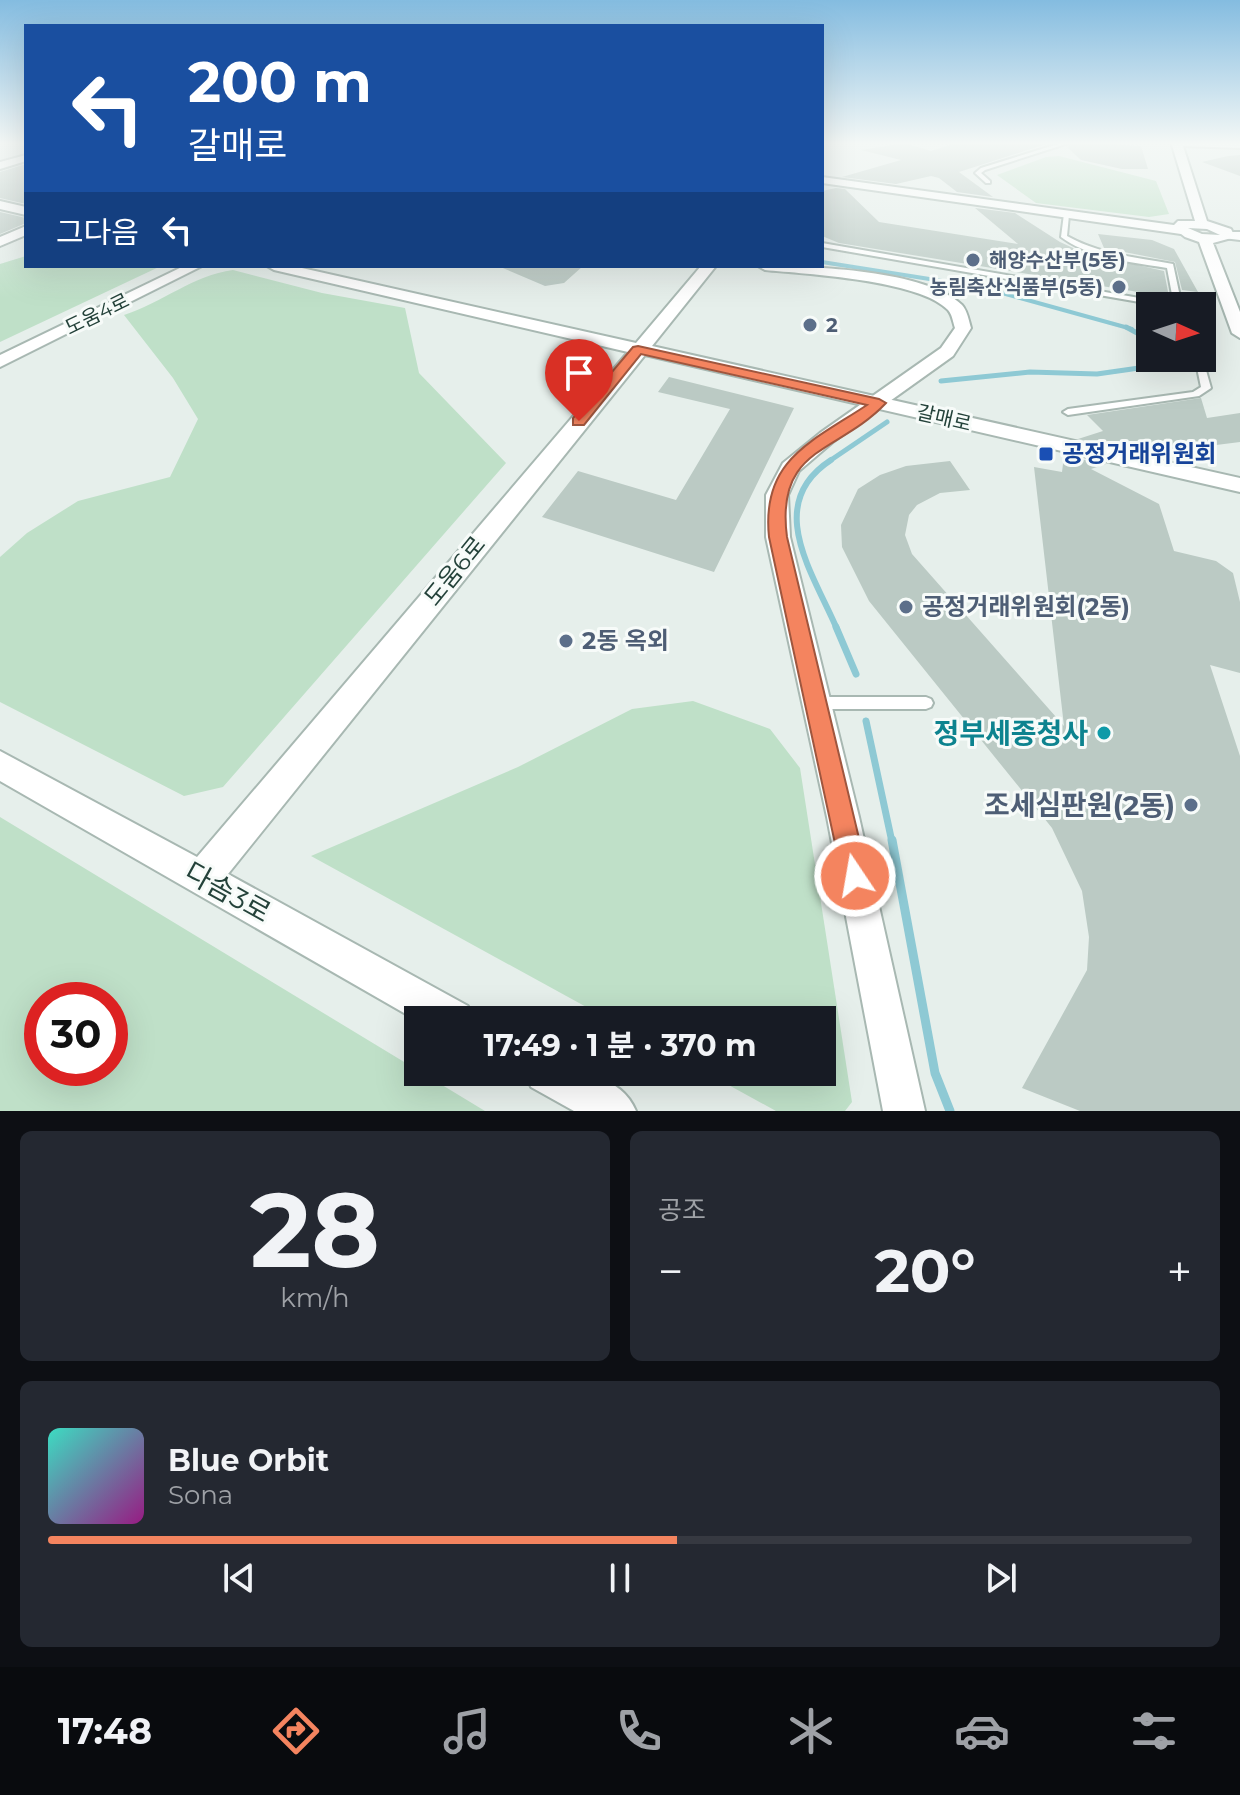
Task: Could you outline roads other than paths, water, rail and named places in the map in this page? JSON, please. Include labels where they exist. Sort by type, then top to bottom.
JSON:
[{"type":"street","points":[[919,194],[1181,230],[1183,224],[1234,236]]},
{"type":"street","points":[[1192,194],[1240,333]]},
{"type":"street","points":[[0,205],[24,211]]},
{"type":"street","points":[[0,242],[24,231]]},
{"type":"street","name":"도움4로","points":[[0,362],[191,268]]},
{"type":"street","name":"갈매로","points":[[283,268],[1240,485]]},
{"type":"street","name":"도움6로","points":[[202,878],[707,268]]},
{"type":"street","points":[[781,268],[896,282],[941,296],[959,312],[963,328],[957,344],[879,403],[801,456],[790,468],[777,495],[778,537],[817,703],[904,1111]]},
{"type":"street","name":"다솜3로","points":[[0,765],[429,1006]]},
{"type":"street","points":[[571,1086],[615,1111]]},
{"type":"lane","points":[[1066,215],[1064,237],[1074,244],[1113,256],[1170,266],[1175,292]]},
{"type":"lane","points":[[824,245],[1136,299]]},
{"type":"lane","points":[[1068,412],[1196,394],[1206,388],[1202,372]]},
{"type":"lane","points":[[817,703],[926,703]]},
{"type":"waterway","points":[[824,262],[980,287],[1127,328]]},
{"type":"waterway","points":[[1127,328],[1132,329]]},
{"type":"waterway","points":[[1127,328],[1136,332]]},
{"type":"waterway","points":[[941,381],[1030,372],[1097,374],[1136,368]]},
{"type":"waterway","points":[[828,462],[887,422]]},
{"type":"waterway","points":[[831,460],[811,478],[800,497],[797,518],[807,563],[837,629]]},
{"type":"waterway","points":[[836,627],[856,674]]},
{"type":"waterway","points":[[866,721],[892,842]]},
{"type":"waterway","points":[[892,840],[935,1073],[950,1111]]},
{"type":"place","name":"해양수산부(5동)","points":[[973,260]]},
{"type":"place","name":"농림축산식품부(5동)","points":[[1119,287]]},
{"type":"place","name":"2","points":[[810,325]]},
{"type":"place","name":"공정거래위원회","points":[[1046,454]]},
{"type":"place","name":"공정거래위원회(2동)","points":[[906,607]]},
{"type":"place","name":"2동 옥외","points":[[566,641]]},
{"type":"place","name":"정부세종청사","points":[[1104,733]]},
{"type":"place","name":"조세심판원(2동)","points":[[1191,805]]}]
